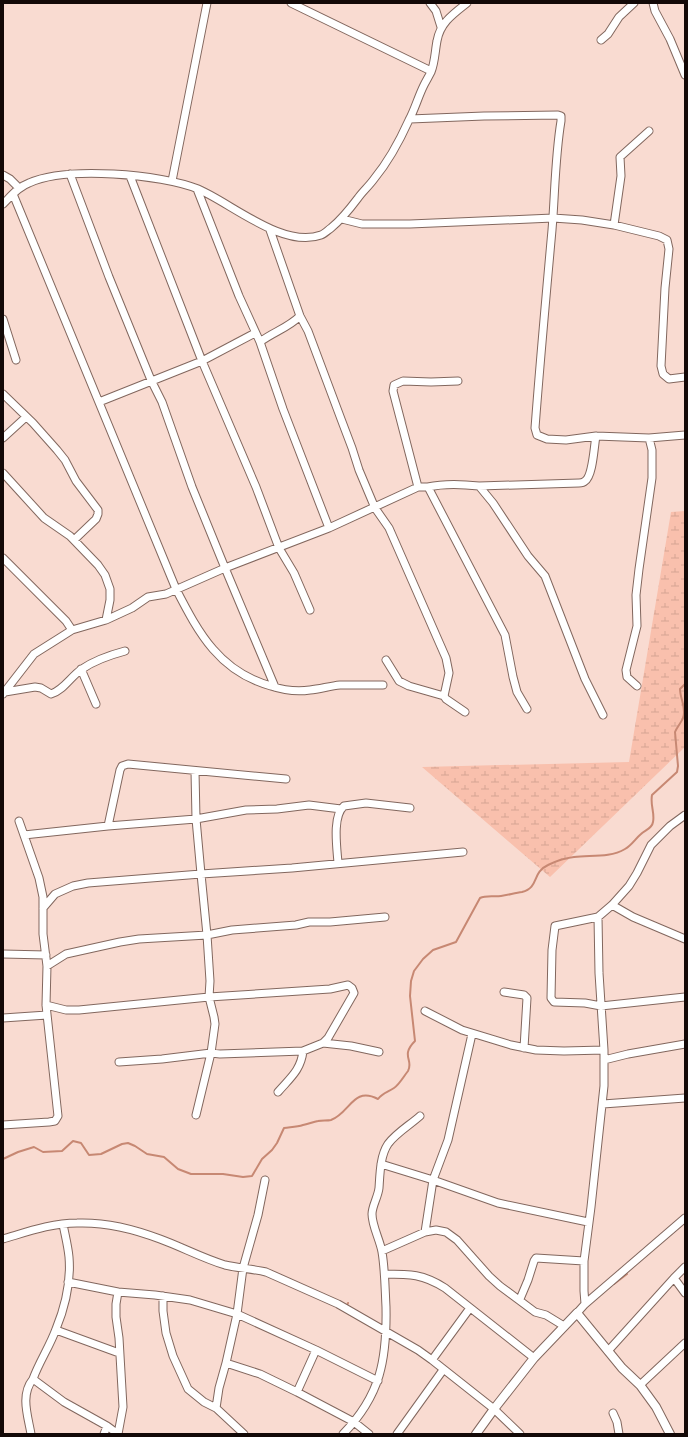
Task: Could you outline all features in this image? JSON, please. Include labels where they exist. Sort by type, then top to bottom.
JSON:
[{"type":"street","points":[[172,180],[208,3]]},
{"type":"street","points":[[291,3],[431,71]]},
{"type":"street","points":[[430,3],[436,11],[441,27]]},
{"type":"street","points":[[3,204],[19,188],[42,178],[70,174],[113,174],[158,178],[172,180],[215,197],[270,230],[293,236],[310,237],[321,235],[342,219],[375,179],[391,154],[410,119],[423,86],[431,71],[435,58],[437,39],[441,27],[448,18],[467,3]]},
{"type":"street","points":[[601,40],[608,34],[619,17],[634,3]]},
{"type":"street","points":[[653,3],[685,75]]},
{"type":"street","points":[[410,119],[484,116],[561,116],[562,121],[554,176],[535,428],[538,435],[547,439],[566,440],[596,436],[650,438],[685,435]]},
{"type":"street","points":[[614,225],[621,176],[620,157],[649,130]]},
{"type":"street","points":[[70,174],[109,277],[151,380],[162,402],[192,487],[275,687]]},
{"type":"street","points":[[3,175],[10,179],[19,188]]},
{"type":"street","points":[[130,176],[202,361],[256,487],[280,548],[294,573],[310,610]]},
{"type":"street","points":[[197,189],[260,342],[283,409],[329,528]]},
{"type":"street","points":[[13,194],[176,589],[198,628],[213,649],[224,662],[239,673],[255,682],[275,687],[290,690],[310,690],[339,685],[383,685]]},
{"type":"street","points":[[342,219],[362,224],[410,224],[552,218],[582,220],[614,225],[659,236],[667,240],[669,248],[665,288],[661,366],[662,374],[669,379],[685,377]]},
{"type":"street","points":[[270,230],[300,316],[308,331],[352,448],[358,470],[375,508],[389,528],[446,658],[449,673],[444,696]]},
{"type":"street","points":[[260,342],[268,336],[288,327],[300,316]]},
{"type":"street","points":[[3,319],[16,360]]},
{"type":"street","points":[[99,402],[151,380],[202,361],[255,333]]},
{"type":"street","points":[[418,487],[393,391],[394,385],[403,381],[458,381]]},
{"type":"street","points":[[3,394],[57,450],[65,460],[76,481],[98,510],[96,519],[74,540]]},
{"type":"street","points":[[3,438],[26,417]]},
{"type":"street","points":[[125,651],[107,656],[82,669],[72,679],[51,694],[41,688],[35,687],[4,693],[6,684],[34,654],[72,630],[106,620],[132,608],[148,597],[166,594],[225,568],[329,528],[418,487],[458,484],[479,486],[585,482],[589,478],[596,436]]},
{"type":"street","points":[[637,686],[629,680],[626,674],[637,626],[636,595],[652,478],[652,450],[650,438]]},
{"type":"street","points":[[3,473],[44,518],[74,540],[98,565],[105,575],[110,589],[110,600],[106,620]]},
{"type":"street","points":[[479,486],[493,503],[528,556],[545,576],[585,679],[603,715]]},
{"type":"street","points":[[428,487],[505,635],[517,692],[527,709]]},
{"type":"street","points":[[3,558],[66,621],[72,630]]},
{"type":"street","points":[[386,660],[399,681],[409,686],[444,696],[465,712]]},
{"type":"street","points":[[82,669],[96,704]]},
{"type":"street","points":[[108,826],[120,770],[122,766],[128,764],[242,774],[286,780]]},
{"type":"street","points":[[195,771],[196,819],[210,981],[209,997],[214,1017],[211,1053],[196,1115]]},
{"type":"street","points":[[338,863],[337,821],[341,809],[344,806],[366,803],[410,808]]},
{"type":"street","points":[[24,835],[196,819],[246,810],[277,809],[309,805],[341,809]]},
{"type":"street","points":[[685,815],[670,826],[651,845],[629,886],[612,905],[598,917],[555,926],[552,950],[551,998],[554,1002],[585,1003],[601,1006],[685,997]]},
{"type":"street","points":[[3,1125],[49,1122],[55,1121],[58,1116],[46,1005],[47,966],[43,934],[43,897],[19,821]]},
{"type":"street","points":[[43,908],[55,894],[74,886],[88,883],[217,874],[463,852]]},
{"type":"street","points":[[612,905],[633,917],[685,939]]},
{"type":"street","points":[[47,966],[66,954],[139,939],[207,935],[232,930],[296,925],[309,922],[330,922],[385,917]]},
{"type":"street","points":[[585,1304],[584,1261],[603,1104],[604,1050],[599,973],[598,917]]},
{"type":"street","points":[[3,954],[46,955]]},
{"type":"street","points":[[46,1005],[66,1010],[79,1010],[209,997],[330,989],[348,985],[352,988],[354,993],[328,1038],[323,1043],[303,1051],[236,1054],[211,1053],[162,1059],[119,1062]]},
{"type":"street","points":[[504,992],[524,994],[527,998],[524,1048]]},
{"type":"street","points":[[425,1011],[472,1034],[524,1048],[564,1051],[604,1050]]},
{"type":"street","points":[[3,1018],[47,1015]]},
{"type":"street","points":[[425,1232],[432,1180],[448,1140],[472,1034]]},
{"type":"street","points":[[323,1043],[351,1046],[379,1052]]},
{"type":"street","points":[[604,1060],[685,1044]]},
{"type":"street","points":[[278,1092],[297,1071],[302,1062],[303,1051]]},
{"type":"street","points":[[603,1104],[685,1098]]},
{"type":"street","points":[[343,1434],[354,1422],[369,1400],[378,1381],[382,1365],[386,1333],[385,1274],[382,1251],[372,1216],[379,1189],[381,1164],[384,1152],[393,1139],[420,1116]]},
{"type":"street","points":[[381,1164],[498,1203],[588,1222]]},
{"type":"street","points":[[216,1408],[219,1388],[237,1314],[243,1268],[258,1215],[265,1180]]},
{"type":"street","points":[[476,1434],[534,1358],[585,1304],[685,1218]]},
{"type":"street","points":[[3,1239],[63,1224],[77,1222],[100,1223],[132,1230],[160,1239],[226,1265],[266,1272],[312,1292],[368,1321],[386,1333],[418,1350],[494,1409],[520,1434]]},
{"type":"street","points":[[31,1434],[26,1404],[27,1388],[33,1379],[39,1363],[56,1330],[62,1312],[68,1282],[69,1257],[63,1224]]},
{"type":"street","points":[[382,1251],[425,1232],[436,1230],[446,1232],[457,1240],[489,1276],[535,1312],[546,1315],[564,1326]]},
{"type":"street","points":[[520,1299],[536,1258],[584,1261]]},
{"type":"street","points":[[608,1351],[685,1267]]},
{"type":"street","points":[[385,1274],[418,1275],[432,1280],[534,1358]]},
{"type":"street","points":[[674,1278],[685,1293]]},
{"type":"street","points":[[68,1282],[118,1292],[190,1300],[237,1314],[316,1350],[378,1381]]},
{"type":"street","points":[[33,1379],[64,1402],[118,1434],[123,1407],[116,1317],[118,1292]]},
{"type":"street","points":[[163,1296],[163,1311],[166,1333],[173,1356],[185,1385],[190,1392],[216,1408],[244,1434]]},
{"type":"street","points":[[432,1360],[470,1308]]},
{"type":"street","points":[[577,1313],[608,1351],[640,1385],[656,1407],[670,1434]]},
{"type":"street","points":[[56,1330],[119,1353]]},
{"type":"street","points":[[640,1385],[685,1343]]},
{"type":"street","points":[[297,1392],[316,1350]]},
{"type":"street","points":[[226,1363],[260,1374],[297,1392],[354,1422],[369,1434]]},
{"type":"street","points":[[396,1434],[443,1370]]},
{"type":"street","points":[[613,1413],[617,1422],[619,1434]]},
{"type":"street","points":[[104,1434],[106,1426]]},
{"type":"green space","points":[[685,511],[685,747],[550,877],[422,767],[629,762],[671,512]]},
{"type":"waterway","points":[[3,1159],[34,1147],[43,1152],[62,1151],[73,1141],[81,1143],[89,1155],[101,1154],[122,1144],[128,1143],[147,1154],[164,1157],[178,1169],[191,1174],[223,1174],[243,1177],[252,1176],[262,1159],[277,1143],[284,1128],[331,1120],[343,1112],[357,1098],[370,1096],[378,1099],[383,1094],[396,1087],[408,1071],[410,1064],[408,1050],[415,1041],[410,996],[411,981],[414,971],[423,959],[433,950],[456,942],[480,898],[504,896],[528,890],[543,868],[558,861],[574,857],[607,855],[619,852],[632,844],[651,826],[653,819],[652,795],[677,772],[678,766],[675,732],[684,715],[680,689],[685,684]]},
{"type":"waterway","points":[[614,1284],[627,1274]]},
{"type":"waterway","points":[[346,1308],[348,1303]]}]
